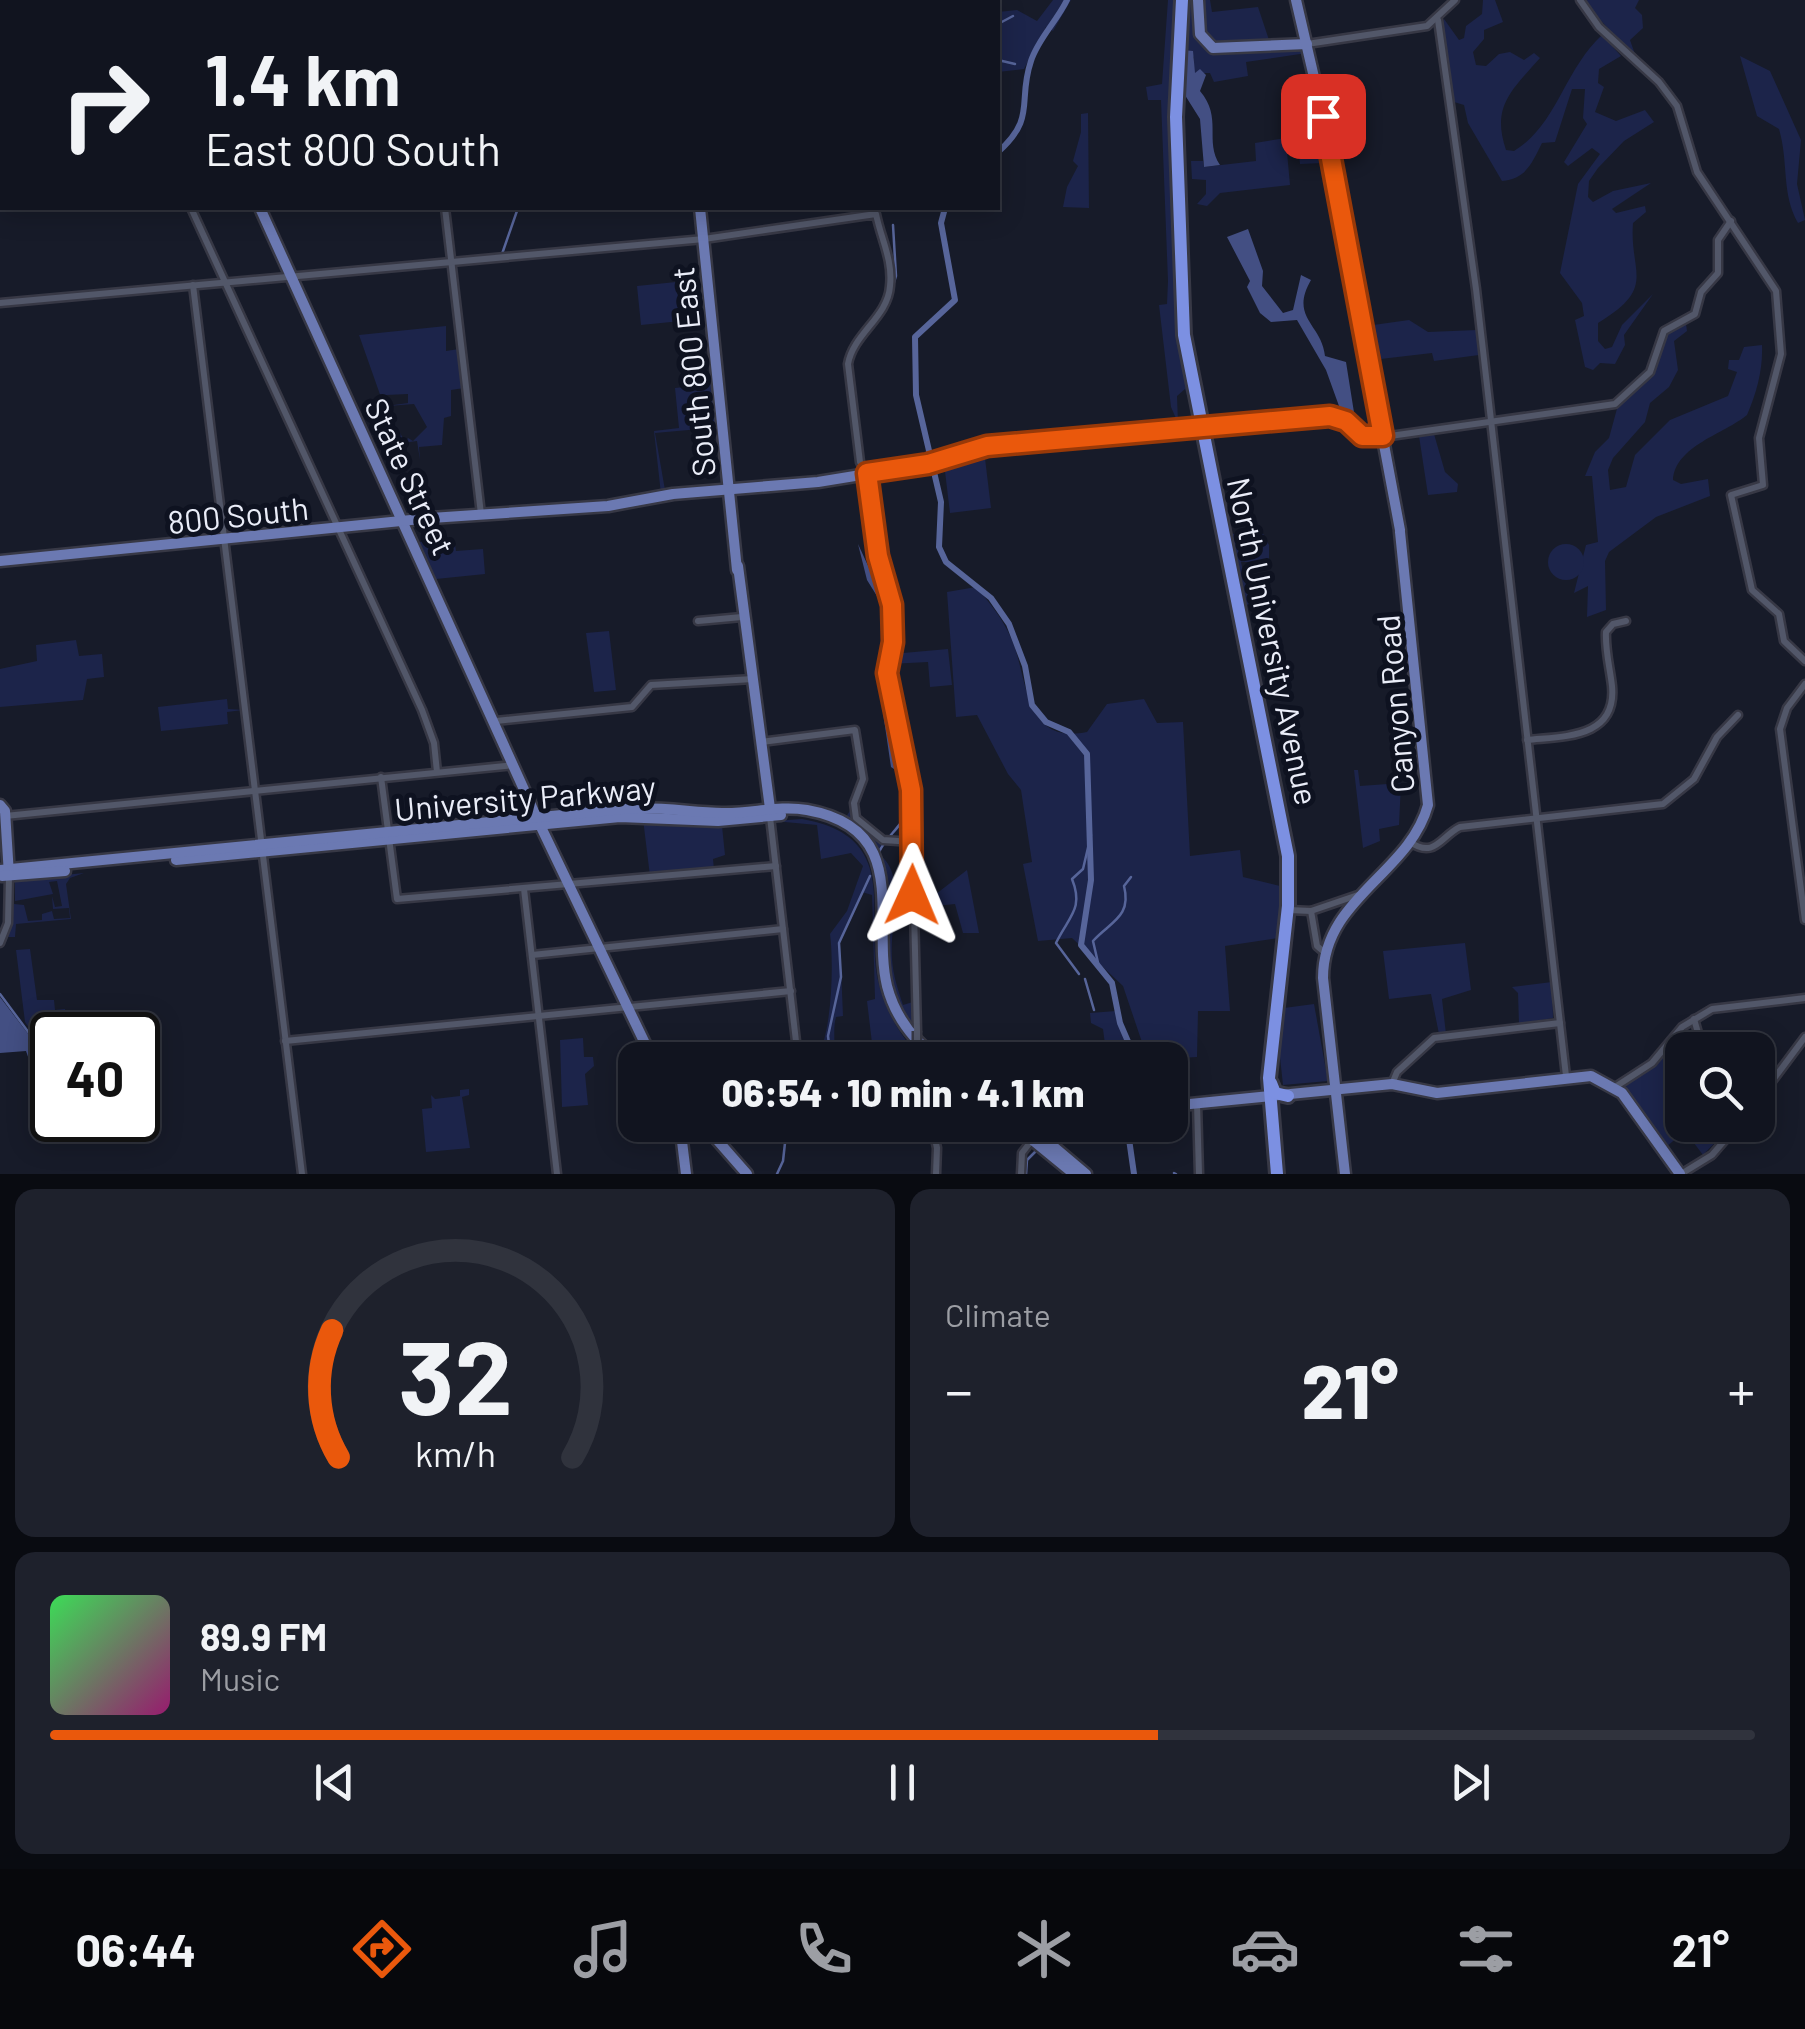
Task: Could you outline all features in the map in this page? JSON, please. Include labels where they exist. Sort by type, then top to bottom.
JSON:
[{"type":"highway","name":"North University Avenue","points":[[1182,0],[1176,104],[1186,350],[1284,827],[1288,910],[1270,1075],[1277,1174]]},
{"type":"highway","points":[[1270,1075],[1274,1092],[1288,1096]]},
{"type":"main road","points":[[1198,0],[1199,31],[1208,44],[1225,49],[1307,44],[1296,0]]},
{"type":"main road","name":"Canyon Road","points":[[1307,44],[1403,548],[1428,805],[1410,842],[1340,917],[1324,952]]},
{"type":"main road","name":"State Street","points":[[261,210],[644,1042]]},
{"type":"main road","name":"South 800 East","points":[[700,210],[732,534],[770,812]]},
{"type":"main road","points":[[728,490],[933,462],[980,448],[1201,424],[1330,416],[1346,421],[1362,436],[1383,436]]},
{"type":"main road","name":"800 South","points":[[0,561],[728,490]]},
{"type":"main road","name":"South 800 East","points":[[732,534],[737,570]]},
{"type":"main road","name":"University Parkway","points":[[770,812],[827,822],[849,835],[867,855],[880,891],[878,955],[884,993],[909,1042]]},
{"type":"main road","name":"University Parkway","points":[[4,873],[628,816],[718,821],[770,812],[824,815],[848,828],[868,849],[885,890],[884,954],[889,993],[908,1030],[920,1042]]},
{"type":"main road","points":[[2,814],[4,873]]},
{"type":"main road","name":"University Parkway","points":[[262,849],[328,847],[388,837]]},
{"type":"main road","points":[[1324,952],[1345,1174]]},
{"type":"main road","points":[[1188,1105],[1392,1084],[1438,1093],[1591,1076],[1615,1087],[1680,1174]]},
{"type":"main road","points":[[682,1142],[686,1174]]},
{"type":"main road","points":[[719,1142],[748,1174]]},
{"type":"main road","points":[[1046,1142],[1074,1174]]},
{"type":"main road","points":[[1050,1142],[1086,1174]]},
{"type":"street","points":[[1307,44],[1422,27],[1438,20],[1456,0]]},
{"type":"street","points":[[1580,0],[1601,29],[1660,82],[1677,106],[1694,167],[1772,282],[1780,308],[1780,366],[1759,438],[1762,486],[1731,493],[1752,590],[1779,614],[1784,642],[1805,661]]},
{"type":"street","points":[[1438,20],[1490,423],[1566,1076]]},
{"type":"street","points":[[192,210],[431,732],[437,772]]},
{"type":"street","points":[[445,210],[481,515]]},
{"type":"street","points":[[833,210],[834,220]]},
{"type":"street","points":[[0,302],[704,239],[834,220],[863,212],[876,214],[887,245],[886,303],[854,346],[848,364],[860,462],[867,473],[878,556],[892,605],[893,642],[887,673],[911,790],[917,1042]]},
{"type":"street","points":[[1383,436],[1620,401],[1650,372],[1664,331],[1694,314],[1701,292],[1718,273],[1719,236],[1731,222]]},
{"type":"street","points":[[193,285],[302,1174]]},
{"type":"street","points":[[698,621],[742,617]]},
{"type":"street","points":[[1527,740],[1582,735],[1600,725],[1613,697],[1606,632],[1613,624],[1626,621]]},
{"type":"street","points":[[496,720],[632,707],[651,685],[754,678]]},
{"type":"street","points":[[1805,684],[1787,708],[1780,729],[1805,920]]},
{"type":"street","points":[[1410,842],[1420,848],[1436,847],[1458,828],[1662,804],[1694,779],[1718,737],[1738,715]]},
{"type":"street","points":[[761,742],[856,731],[863,778],[855,815],[886,840],[912,842]]},
{"type":"street","points":[[2,814],[516,765]]},
{"type":"street","points":[[381,777],[396,898],[776,866]]},
{"type":"street","name":"South 800 East","points":[[770,812],[796,1042]]},
{"type":"street","points":[[1,942],[8,923],[4,873]]},
{"type":"street","points":[[524,890],[557,1174]]},
{"type":"street","points":[[1288,910],[1311,911],[1358,895]]},
{"type":"street","points":[[1311,911],[1316,941],[1324,952]]},
{"type":"street","points":[[532,955],[783,929]]},
{"type":"street","points":[[284,1041],[790,991]]},
{"type":"street","points":[[1615,1087],[1652,1063],[1694,1019],[1720,1007],[1805,998]]},
{"type":"street","points":[[1694,1019],[1698,1032]]},
{"type":"street","points":[[1392,1084],[1396,1072],[1434,1038],[1560,1023]]},
{"type":"street","points":[[1775,1077],[1805,1036]]},
{"type":"street","points":[[1197,1104],[1199,1174]]},
{"type":"street","points":[[936,1142],[936,1174]]},
{"type":"street","points":[[1022,1174],[1022,1154],[1029,1142]]},
{"type":"street","points":[[1680,1174],[1712,1155],[1723,1142]]},
{"type":"shaded area","points":[[1053,0],[1071,0],[1053,31],[1046,27],[1024,69],[1000,72],[1000,12],[1017,10],[1037,21]]},
{"type":"shaded area","points":[[1168,0],[1177,0],[1171,158],[1174,263],[1185,368],[1195,419],[1185,389],[1177,396],[1178,423],[1171,407],[1159,305],[1167,304],[1168,281],[1161,100],[1148,100],[1146,87],[1162,84]]},
{"type":"shaded area","points":[[1185,0],[1195,0],[1205,46],[1305,48],[1307,53],[1246,62],[1248,76],[1214,82],[1210,73],[1194,73],[1194,57],[1182,50]]},
{"type":"shaded area","points":[[1201,0],[1210,0],[1212,12],[1258,7],[1269,40],[1215,45],[1203,34]]},
{"type":"shaded area","points":[[1483,0],[1495,0],[1503,22],[1484,30],[1484,39],[1473,52],[1476,65],[1486,66],[1499,54],[1510,52],[1524,60],[1534,53],[1540,58],[1513,90],[1503,110],[1506,150],[1514,151],[1541,127],[1578,64],[1602,35],[1621,56],[1599,69],[1598,83],[1604,87],[1595,112],[1616,121],[1645,110],[1654,122],[1624,141],[1589,181],[1588,197],[1593,202],[1613,191],[1651,183],[1612,209],[1616,213],[1645,206],[1646,212],[1633,223],[1634,289],[1617,310],[1598,323],[1598,341],[1605,349],[1612,347],[1622,325],[1653,294],[1624,335],[1625,345],[1615,364],[1600,363],[1593,370],[1585,367],[1575,320],[1584,316],[1582,303],[1560,273],[1578,184],[1600,154],[1592,148],[1568,166],[1564,162],[1587,124],[1583,118],[1585,89],[1572,89],[1555,142],[1542,143],[1523,173],[1502,181],[1468,123],[1464,105],[1454,102],[1443,23],[1444,19],[1459,40],[1464,38],[1466,26],[1482,14]]},
{"type":"shaded area","points":[[1582,0],[1639,0],[1635,8],[1642,15],[1643,28],[1630,40],[1637,60]]},
{"type":"shaded area","points":[[1182,50],[1193,51],[1195,73],[1200,69],[1206,75],[1200,91],[1211,111],[1213,147],[1220,165],[1204,167],[1200,119],[1183,92]]},
{"type":"shaded area","points":[[1740,56],[1770,71],[1801,140],[1797,184],[1805,220],[1798,223],[1789,201],[1779,129],[1757,116]]},
{"type":"shaded area","points":[[1088,113],[1089,208],[1063,207],[1067,187],[1078,166],[1073,161],[1081,132],[1081,114]]},
{"type":"shaded area","points":[[1323,132],[1330,169],[1323,170],[1322,163],[1300,164],[1298,145],[1321,142],[1320,136],[1286,141],[1290,185],[1220,193],[1207,206],[1197,204],[1206,194],[1206,180],[1192,179],[1191,161],[1203,161],[1204,167],[1256,161],[1255,143]]},
{"type":"shaded area","points":[[1248,229],[1263,271],[1262,286],[1283,313],[1293,310],[1301,275],[1311,280],[1303,303],[1305,312],[1325,356],[1346,362],[1356,425],[1314,411],[1339,406],[1326,370],[1297,320],[1271,322],[1260,313],[1247,287],[1250,281],[1227,237]]},
{"type":"shaded area","points":[[676,282],[681,321],[641,325],[637,286]]},
{"type":"shaded area","points":[[1409,320],[1428,332],[1477,330],[1479,355],[1434,361],[1432,353],[1372,360],[1366,326]]},
{"type":"shaded area","points":[[1686,324],[1687,331],[1674,341],[1678,370],[1669,387],[1650,403],[1645,422],[1613,458],[1608,470],[1610,490],[1626,487],[1635,455],[1670,420],[1728,396],[1737,372],[1728,369],[1729,360],[1739,360],[1744,347],[1762,345],[1754,398],[1747,415],[1691,450],[1676,468],[1673,480],[1681,484],[1708,479],[1710,496],[1656,517],[1609,552],[1605,561],[1606,610],[1587,617],[1588,586],[1574,593],[1586,545],[1598,542],[1592,476],[1585,476],[1595,452],[1609,438],[1618,405],[1650,375],[1666,332]]},
{"type":"shaded area","points":[[446,326],[446,351],[459,349],[464,388],[451,390],[451,416],[444,418],[442,445],[419,447],[420,460],[417,441],[402,443],[398,435],[380,440],[384,430],[372,408],[408,403],[408,394],[386,395],[383,403],[359,335]],"holes":[[[414,404],[427,427],[413,441],[408,438],[405,442],[400,433],[389,434],[380,412],[388,406]]]},
{"type":"shaded area","points":[[714,355],[722,427],[655,433],[665,490],[661,494],[654,431],[679,428],[675,388],[712,384],[709,356]]},
{"type":"shaded area","points":[[1434,434],[1445,472],[1458,484],[1457,492],[1428,495],[1419,436]]},
{"type":"shaded area","points":[[984,450],[991,508],[950,513],[944,463]]},
{"type":"shaded area","points":[[1260,528],[1269,545],[1269,562],[1241,562],[1250,603],[1262,601],[1261,584],[1264,600],[1262,602],[1246,605],[1229,535]]},
{"type":"shaded area","points":[[454,539],[456,551],[483,549],[485,574],[436,579],[419,542]]},
{"type":"shaded area","points":[[858,544],[876,583],[889,596],[892,643],[886,668],[909,789],[911,816],[906,822],[897,771],[891,767],[881,699],[884,634],[880,601],[867,580]]},
{"type":"shaded area","points":[[1566,544],[1579,549],[1584,562],[1579,575],[1566,580],[1553,575],[1548,562],[1553,549]]},
{"type":"shaded area","points":[[976,587],[993,608],[1015,648],[1034,710],[1053,730],[1087,732],[1107,704],[1144,699],[1157,723],[1183,722],[1190,856],[1240,850],[1243,877],[1284,887],[1278,938],[1225,946],[1230,1011],[1198,1011],[1197,1057],[1188,1058],[1188,1042],[1142,1042],[1123,986],[1072,938],[1038,941],[1023,864],[1032,862],[1021,790],[1008,774],[977,715],[956,717],[947,592]]},
{"type":"shaded area","points":[[609,631],[616,690],[594,692],[586,633]]},
{"type":"shaded area","points":[[76,640],[79,656],[102,654],[104,677],[87,679],[83,700],[0,707],[0,669],[37,661],[36,645]]},
{"type":"shaded area","points":[[948,649],[952,685],[930,687],[928,662],[889,664],[892,654]]},
{"type":"shaded area","points":[[227,699],[228,709],[243,710],[227,712],[228,724],[161,731],[158,707]]},
{"type":"shaded area","points":[[1354,770],[1358,770],[1360,786],[1401,783],[1399,825],[1379,829],[1380,841],[1363,848]]},
{"type":"shaded area","points":[[851,809],[861,827],[882,842],[878,854],[892,874],[893,965],[903,1005],[916,1001],[915,1033],[890,984],[883,876],[877,858],[846,817]]},
{"type":"shaded area","points":[[643,819],[722,826],[725,855],[713,859],[714,870],[650,876]]},
{"type":"shaded area","points":[[802,819],[833,828],[854,842],[866,859],[875,902],[877,976],[891,1017],[907,1042],[872,1042],[867,1001],[875,999],[872,895],[862,892],[840,943],[843,1016],[836,1017],[833,1042],[823,1042],[832,981],[830,934],[847,911],[863,866],[851,853],[821,859],[817,825],[774,821]]},
{"type":"shaded area","points":[[967,870],[979,933],[963,933],[955,904],[936,906],[936,894]]},
{"type":"shaded area","points":[[84,873],[70,878],[66,884],[71,919],[16,924],[15,937],[8,937],[14,904],[24,905],[28,921],[42,920],[42,914],[52,911],[54,919],[70,918],[69,908],[53,909],[52,896],[55,907],[62,906],[57,881],[49,882],[53,894],[15,901],[15,880]]},
{"type":"shaded area","points":[[1465,943],[1471,990],[1442,999],[1446,1034],[1439,1034],[1431,994],[1389,999],[1383,951]]},
{"type":"shaded area","points":[[30,949],[37,1000],[54,1000],[55,1010],[65,1009],[65,1012],[30,1012],[30,1029],[25,1022],[16,950]]},
{"type":"shaded area","points":[[1552,982],[1553,1018],[1519,1024],[1518,993],[1512,987]]},
{"type":"shaded area","points":[[0,997],[30,1036],[30,1063],[26,1051],[0,1053]]},
{"type":"shaded area","points":[[1314,1004],[1328,1081],[1283,1085],[1279,1048],[1284,1008]]},
{"type":"shaded area","points":[[1116,1011],[1127,1042],[1105,1042],[1103,1029],[1091,1023],[1090,1013]]},
{"type":"shaded area","points":[[583,1038],[584,1057],[593,1057],[594,1066],[585,1074],[588,1105],[562,1107],[560,1040]]},
{"type":"shaded area","points":[[1665,1055],[1665,1142],[1672,1142],[1666,1147],[1623,1087],[1657,1065]]},
{"type":"shaded area","points":[[469,1089],[469,1095],[462,1097],[470,1148],[426,1152],[422,1109],[432,1108],[431,1095],[435,1099],[460,1096],[460,1090]]},
{"type":"shaded area","points":[[1693,1142],[1716,1142],[1703,1155]]},
{"type":"waterway","points":[[1000,150],[1022,119],[1027,75],[1038,45],[1067,0]]},
{"type":"waterway","points":[[1000,23],[1013,16]]},
{"type":"waterway","points":[[1000,60],[1015,64]]},
{"type":"waterway","points":[[502,254],[517,210]]},
{"type":"waterway","points":[[944,210],[941,223],[955,300],[915,337],[916,395],[941,502],[939,547],[946,562],[991,598],[1009,624],[1025,666],[1032,705],[1046,722],[1069,732],[1087,754],[1091,880],[1081,945],[1112,983],[1128,1042]]},
{"type":"waterway","points":[[885,311],[896,276],[893,225]]},
{"type":"waterway","points":[[873,533],[869,543],[882,582]]},
{"type":"waterway","points":[[890,624],[890,641]]},
{"type":"waterway","points":[[879,852],[902,821],[907,806],[886,690],[885,667],[890,648]]},
{"type":"waterway","points":[[1079,974],[1056,943],[1076,905],[1072,879],[1083,869],[1091,835]]},
{"type":"waterway","points":[[829,1042],[841,977],[839,943],[870,876]]},
{"type":"waterway","points":[[1099,967],[1093,941],[1122,912],[1124,886],[1131,877]]},
{"type":"waterway","points":[[1085,979],[1094,1010]]},
{"type":"waterway","points":[[0,994],[30,1034]]},
{"type":"waterway","points":[[777,1174],[785,1142]]},
{"type":"waterway","points":[[1129,1142],[1134,1174]]},
{"type":"waterway","points":[[1026,1174],[1027,1160],[1037,1150]]},
{"type":"route","points":[[912,895],[911,790],[887,673],[893,642],[892,605],[878,556],[867,473],[928,464],[987,446],[1064,438],[1077,441],[1112,432],[1206,423],[1330,416],[1340,417],[1362,436],[1383,436],[1323,116]]}]
